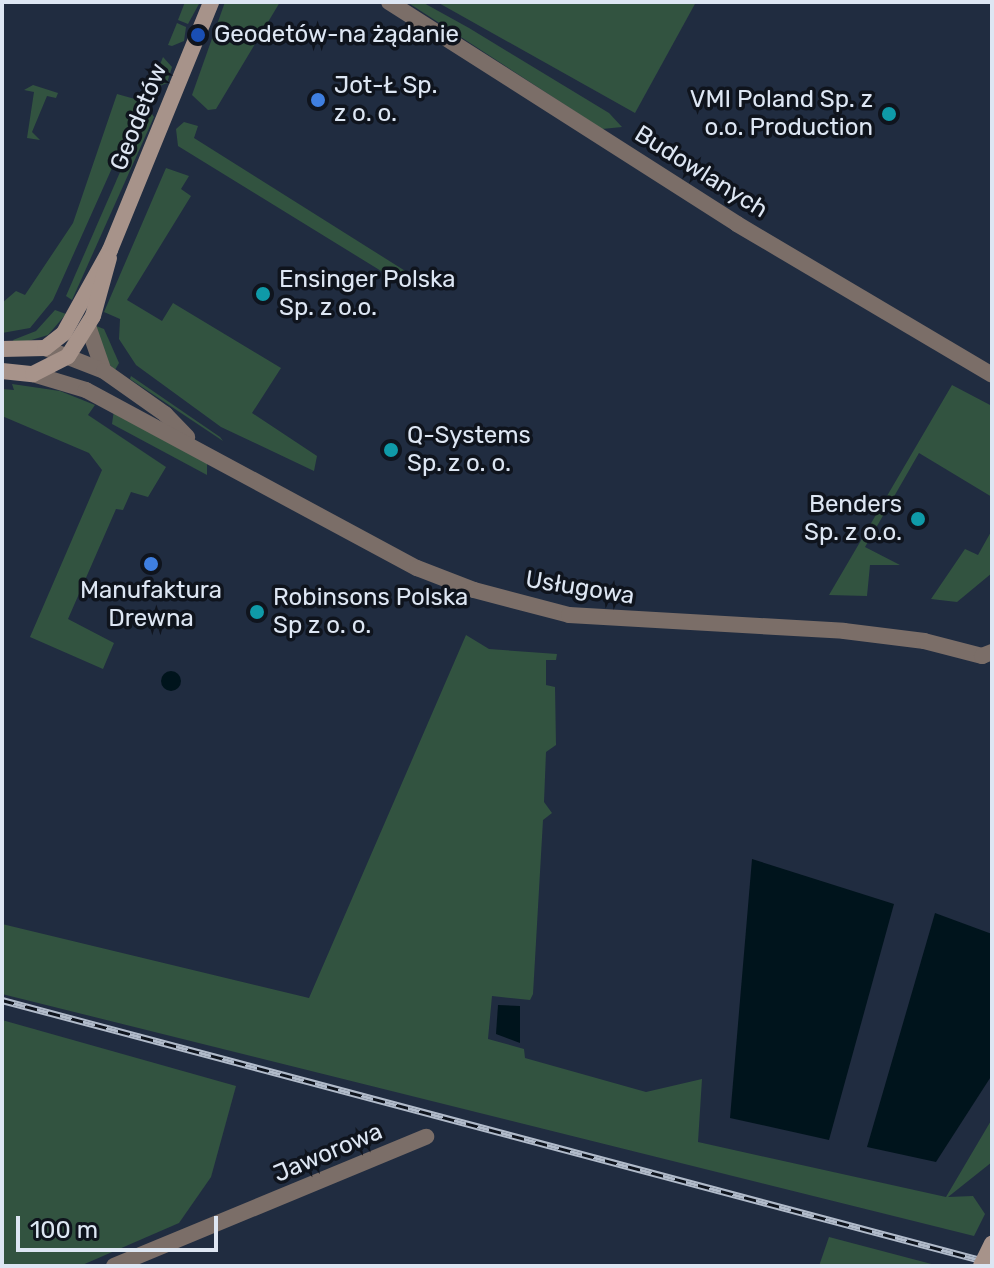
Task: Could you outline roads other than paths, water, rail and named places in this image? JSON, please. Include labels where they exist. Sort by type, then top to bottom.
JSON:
[{"type":"street","name":"Geodetów","points":[[64,333],[110,250],[211,2]]},
{"type":"street","name":"Budowlanych","points":[[389,2],[737,224],[992,375]]},
{"type":"street","name":"Geodetów","points":[[33,374],[68,356],[88,326],[104,288],[110,250]]},
{"type":"street","points":[[88,326],[104,371]]},
{"type":"street","points":[[45,348],[64,333],[68,356],[86,390]]},
{"type":"street","name":"Usługowa","points":[[2,349],[45,348],[104,371],[165,414],[193,444]]},
{"type":"street","name":"Usługowa","points":[[2,371],[33,374],[86,390],[193,444],[417,568],[536,608],[641,622],[844,631],[924,641],[982,656],[992,652]]},
{"type":"street","name":"Jaworowa","points":[[114,1266],[426,1137]]},
{"type":"street","points":[[981,1266],[992,1243]]},
{"type":"water","points":[[171,671],[178,674],[181,681],[178,688],[171,691],[164,688],[161,681],[164,674]]},
{"type":"water","points":[[752,859],[894,904],[829,1140],[730,1118]]},
{"type":"water","points":[[935,913],[992,934],[992,1075],[936,1162],[867,1147]]},
{"type":"water","points":[[498,1005],[520,1006],[520,1043],[496,1034]]},
{"type":"railway","points":[[2,1000],[992,1263]]},
{"type":"place","name":"Geodetów-na żądanie","points":[[198,35]]},
{"type":"place","name":"Jot-Ł Sp. z o. o.","points":[[318,100]]},
{"type":"place","name":"VMI Poland Sp. z o.o. Production","points":[[889,114]]},
{"type":"place","name":"Ensinger Polska Sp. z o.o.","points":[[263,294]]},
{"type":"place","name":"Q-Systems Sp. z o. o.","points":[[391,450]]},
{"type":"place","name":"Benders Sp. z o.o.","points":[[918,519]]},
{"type":"place","name":"Manufaktura Drewna","points":[[151,564]]},
{"type":"place","name":"Robinsons Polska Sp z o. o.","points":[[257,612]]}]
